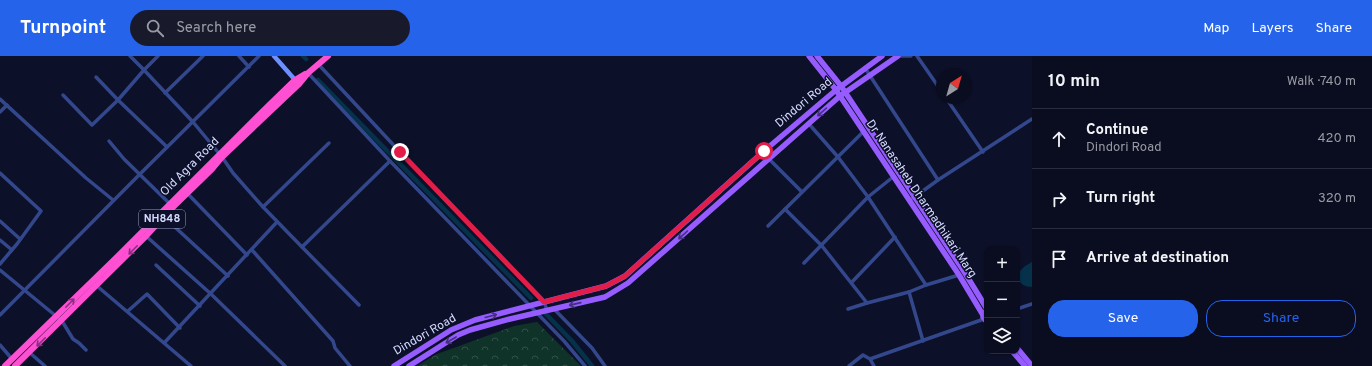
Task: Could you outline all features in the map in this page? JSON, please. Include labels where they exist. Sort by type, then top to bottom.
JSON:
[{"type":"highway","name":"NH848","points":[[15,366],[30,353],[59,319],[98,286],[164,217],[171,205],[212,169],[221,155],[297,82],[319,65],[326,56]]},
{"type":"highway","name":"Old Agra Road","points":[[5,366],[24,347],[59,319],[221,155]]},
{"type":"highway","points":[[24,347],[30,353]]},
{"type":"main road","points":[[809,56],[838,88]]},
{"type":"main road","points":[[817,56],[842,94]]},
{"type":"main road","name":"Dindori Road","points":[[394,366],[451,330],[475,320],[606,286],[625,276],[764,151],[838,88],[882,56]]},
{"type":"main road","points":[[408,366],[458,335],[492,323],[605,297],[628,283],[842,94],[900,56]]},
{"type":"main road","name":"Dr Nanasaheb Dharmadhikari Marg","points":[[842,94],[863,132],[893,177],[965,273],[984,311]]},
{"type":"main road","name":"Dr Nanasaheb Dharmadhikari Marg","points":[[842,94],[984,312]]},
{"type":"main road","points":[[1020,352],[1032,366]]},
{"type":"main road","points":[[1014,354],[1024,366]]},
{"type":"street","points":[[130,56],[193,122],[221,155],[233,173],[263,207],[359,305]]},
{"type":"street","points":[[63,95],[92,125],[118,100],[158,56]]},
{"type":"street","points":[[165,93],[203,56]]},
{"type":"street","points":[[239,56],[249,67]]},
{"type":"street","points":[[0,315],[259,56]]},
{"type":"street","points":[[274,56],[297,82]]},
{"type":"street","points":[[900,56],[911,56]]},
{"type":"street","points":[[917,56],[936,83]]},
{"type":"street","points":[[319,65],[544,302],[547,310]]},
{"type":"street","points":[[865,68],[938,180]]},
{"type":"street","points":[[308,73],[390,161],[564,341],[585,366]]},
{"type":"street","points":[[96,77],[167,147]]},
{"type":"street","points":[[0,99],[86,178],[114,200]]},
{"type":"street","points":[[950,104],[983,152]]},
{"type":"street","points":[[0,112],[7,105]]},
{"type":"street","points":[[911,199],[1032,119]]},
{"type":"street","points":[[809,124],[838,157],[868,197],[926,285]]},
{"type":"street","points":[[768,226],[863,132]]},
{"type":"street","points":[[109,141],[124,159],[171,205]]},
{"type":"street","points":[[263,207],[329,143]]},
{"type":"street","points":[[769,158],[802,192]]},
{"type":"street","points":[[302,247],[390,161]]},
{"type":"street","points":[[0,173],[41,211],[0,264]]},
{"type":"street","points":[[804,263],[868,197],[893,177]]},
{"type":"street","points":[[187,192],[246,256]]},
{"type":"street","points":[[785,209],[822,246],[852,282],[867,303]]},
{"type":"street","points":[[164,217],[228,276]]},
{"type":"street","points":[[0,221],[20,239]]},
{"type":"street","points":[[165,342],[180,328],[278,222]]},
{"type":"street","points":[[146,236],[211,294],[285,366]]},
{"type":"street","points":[[852,282],[894,237]]},
{"type":"street","points":[[0,240],[12,250]]},
{"type":"street","points":[[252,250],[333,341],[335,348],[350,366]]},
{"type":"street","points":[[156,265],[200,306]]},
{"type":"street","points":[[0,270],[59,319],[73,339],[80,343],[86,350]]},
{"type":"street","points":[[848,309],[909,292],[959,275]]},
{"type":"street","points":[[98,286],[165,342],[191,366]]},
{"type":"street","points":[[909,292],[923,341]]},
{"type":"street","points":[[128,311],[147,294],[180,328]]},
{"type":"street","points":[[1020,308],[1032,304]]},
{"type":"street","points":[[554,309],[592,348],[604,366]]},
{"type":"street","points":[[870,359],[923,341],[984,316]]},
{"type":"street","points":[[0,345],[12,359]]},
{"type":"street","points":[[30,353],[45,366]]},
{"type":"street","points":[[849,366],[863,355],[870,359],[874,366]]},
{"type":"green space","points":[[537,322],[581,366],[417,366],[437,354],[514,326]]},
{"type":"water","points":[[1032,262],[1032,287],[1026,286],[1020,281],[1020,271]]},
{"type":"waterway","points":[[303,56],[306,59]]},
{"type":"waterway","points":[[318,80],[531,298]]},
{"type":"waterway","points":[[546,314],[572,341],[592,366]]},
{"type":"route","points":[[400,152],[544,302],[606,286],[625,276],[764,151]]}]
